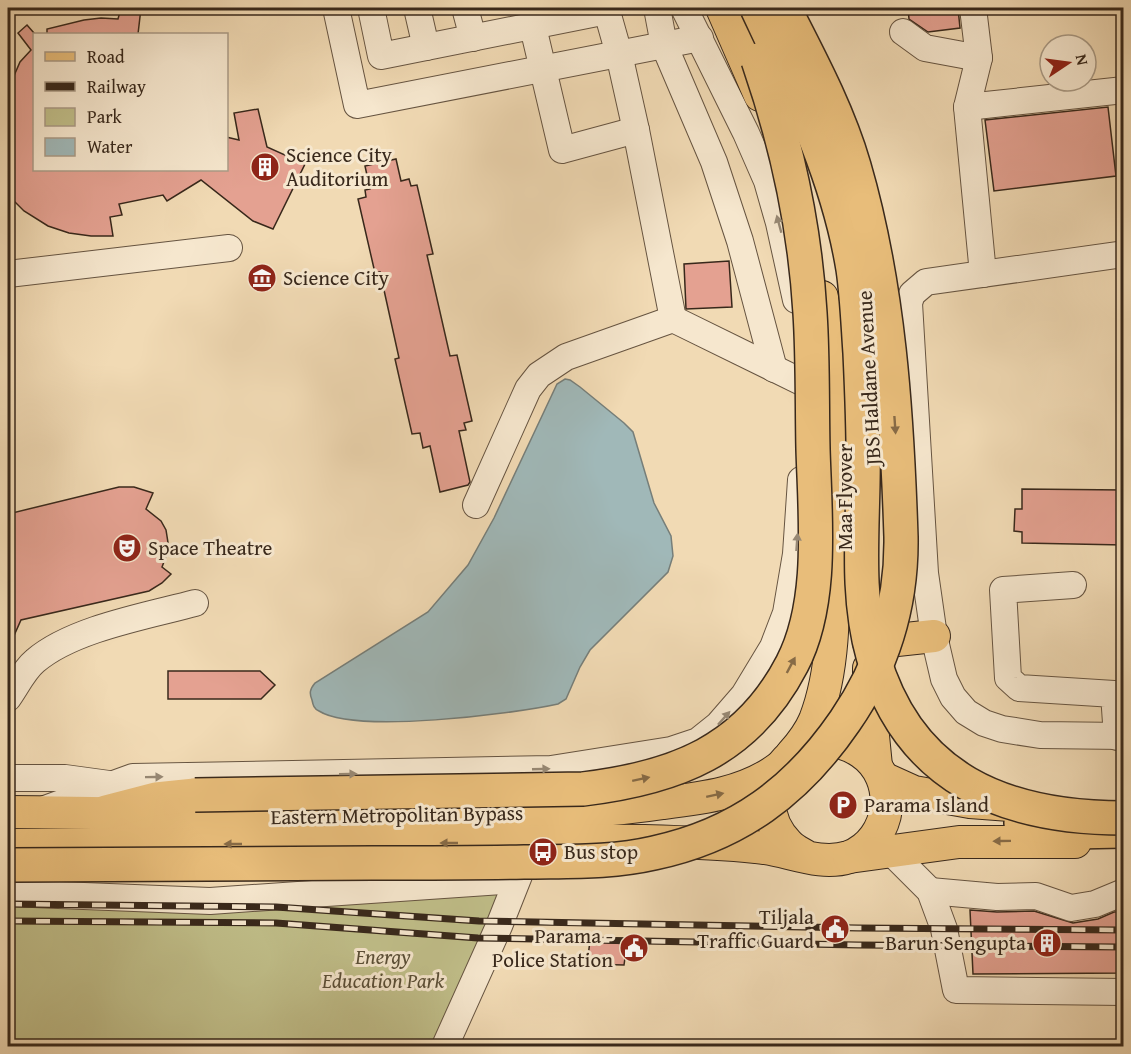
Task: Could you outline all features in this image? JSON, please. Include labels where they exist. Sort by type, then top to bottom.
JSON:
[{"type":"highway","name":"Maa Flyover","points":[[757,8],[813,131],[842,218],[853,270],[863,397],[861,552],[863,594],[873,656],[884,684],[901,717],[919,743],[945,770],[966,784],[993,798],[1024,808],[1074,816],[1124,818]]},
{"type":"highway","points":[[8,865],[461,863],[593,861],[620,858],[676,847],[727,828],[779,796],[822,754],[856,704],[886,643],[896,602],[901,563],[900,500],[892,379],[884,311],[864,206],[854,165],[835,114],[784,8]]},
{"type":"highway","name":"Maa Flyover","points":[[729,16],[758,60],[786,120],[814,201],[829,255],[841,333],[844,377],[847,610],[852,646],[867,694],[898,745],[921,768],[950,790],[1021,823],[1074,832],[1124,831]]},
{"type":"highway","points":[[109,798],[156,799],[195,795],[583,789],[656,776],[710,753],[746,726],[765,704],[792,664],[808,619],[813,585],[815,519],[810,313],[805,267],[782,137],[758,60]]},
{"type":"main road","name":"JBS Haldane Avenue","points":[[768,8],[791,55],[841,180],[868,306],[873,398],[874,489],[869,696],[879,772]]},
{"type":"main road","name":"JBS Haldane Avenue","points":[[729,16],[786,165],[806,227],[817,268],[826,319],[833,397],[833,598],[828,659],[822,697],[815,720],[806,739],[785,761]]},
{"type":"main road","points":[[869,643],[934,636]]},
{"type":"main road","points":[[807,857],[789,846],[776,829],[769,809],[770,788],[785,761],[808,745],[827,741],[845,744],[862,752],[879,772],[888,791],[887,808],[881,829],[867,846],[849,856]]},
{"type":"main road","name":"Eastern Metropolitan Bypass","points":[[8,812],[38,812],[109,798],[281,817],[397,817],[584,812],[642,806],[732,792],[763,780],[785,761]]},
{"type":"main road","points":[[879,772],[914,792],[970,802],[1005,805],[1124,804]]},
{"type":"main road","points":[[8,845],[645,841],[760,847],[828,861],[849,856],[959,842],[1124,843]]},
{"type":"street","points":[[336,8],[357,105],[700,38]]},
{"type":"street","points":[[371,8],[381,56],[473,39],[518,22],[607,9],[636,130],[673,319]]},
{"type":"street","points":[[417,8],[426,47]]},
{"type":"street","points":[[465,8],[473,39]]},
{"type":"street","points":[[657,8],[664,45],[718,173],[740,241],[774,369]]},
{"type":"street","points":[[684,8],[766,181]]},
{"type":"street","points":[[973,8],[979,58],[967,107],[983,274]]},
{"type":"street","points":[[8,778],[65,778],[109,798],[133,777],[551,769],[671,750],[698,741],[718,724],[744,695],[773,647],[786,613],[796,554],[805,413],[803,338],[795,295],[779,223],[743,90],[729,16]]},
{"type":"street","points":[[518,22],[543,68],[562,150],[636,130]]},
{"type":"street","points":[[903,32],[925,48],[979,58]]},
{"type":"street","points":[[967,107],[1124,90]]},
{"type":"street","points":[[8,274],[229,248]]},
{"type":"street","points":[[1073,585],[1003,590],[1008,678],[1019,688],[1113,693],[1120,736],[1040,735],[1002,729],[984,723],[966,712],[953,697],[944,679],[934,636],[922,527],[909,303],[912,294],[926,282],[1124,254]]},
{"type":"street","points":[[868,306],[912,294],[933,294],[1124,268]]},
{"type":"street","points":[[476,505],[528,389],[539,375],[566,357],[673,319],[833,397]]},
{"type":"street","points":[[8,698],[33,663],[50,649],[79,635],[195,603]]},
{"type":"street","points":[[397,817],[482,771]]},
{"type":"street","points":[[445,1047],[499,927],[515,880],[535,842]]},
{"type":"street","points":[[890,851],[930,891],[944,929],[956,990],[1124,992]]},
{"type":"street","points":[[8,893],[210,901],[515,880]]},
{"type":"street","points":[[930,891],[997,897],[1036,896],[1071,908],[1095,904],[1124,892]]},
{"type":"green space","name":"Energy Education Park","points":[[496,888],[506,897],[433,1046],[8,1046],[8,894]]},
{"type":"water","points":[[565,379],[580,387],[633,432],[654,503],[671,536],[673,556],[668,572],[590,650],[566,699],[558,704],[472,717],[399,722],[338,718],[316,709],[310,693],[315,683],[428,612],[468,565],[494,518],[557,384]]},
{"type":"building","points":[[121,8],[141,8],[138,33],[47,33],[47,29],[84,20],[118,19]]},
{"type":"building","points":[[908,8],[958,8],[960,28],[928,32],[909,19]]},
{"type":"building","points":[[27,25],[34,33],[33,171],[228,171],[228,137],[239,140],[234,113],[258,109],[267,147],[305,164],[273,229],[253,221],[201,180],[167,201],[163,195],[119,204],[122,215],[110,217],[113,236],[69,233],[48,226],[24,211],[8,195],[9,91],[20,62],[31,50],[18,33]]},
{"type":"building","points":[[1108,107],[1116,176],[994,191],[985,120]]},
{"type":"building","points":[[396,159],[401,181],[409,179],[411,186],[417,185],[433,254],[427,255],[450,356],[457,355],[472,421],[464,423],[466,430],[459,431],[470,482],[468,485],[440,492],[430,446],[423,448],[420,433],[412,434],[395,359],[399,358],[380,272],[375,273],[358,199],[366,197],[365,190],[370,189],[365,166]]},
{"type":"building","points":[[729,261],[732,307],[686,309],[684,264]]},
{"type":"building","points":[[119,487],[134,487],[153,493],[146,509],[161,521],[166,530],[169,549],[162,567],[171,574],[149,591],[21,620],[8,649],[8,514]]},
{"type":"building","points":[[1022,489],[1124,490],[1124,545],[1022,543],[1022,532],[1014,531],[1015,509],[1022,509]]},
{"type":"building","points":[[168,671],[260,671],[275,685],[261,699],[168,699]]},
{"type":"building","name":"Barun Sengupta","points":[[970,910],[1034,911],[1073,923],[1098,919],[1114,912],[1124,912],[1124,973],[973,974]]},
{"type":"building","points":[[590,941],[627,944],[624,965],[587,964]]},
{"type":"railway","points":[[8,904],[276,907],[479,921],[1124,930]]},
{"type":"railway","points":[[8,921],[276,923],[478,938],[1124,947]]},
{"type":"place","name":"Science City Auditorium","points":[[265,167]]},
{"type":"place","name":"Science City","points":[[262,278]]},
{"type":"place","name":"Space Theatre","points":[[127,548]]},
{"type":"place","name":"Parama Island","points":[[843,805]]},
{"type":"place","name":"Bus stop","points":[[543,852]]},
{"type":"place","name":"Tiljala Traffic Guard","points":[[835,929]]},
{"type":"place","name":"Barun Sengupta","points":[[1047,943]]},
{"type":"place","name":"Parama - Police Station","points":[[634,948]]}]
